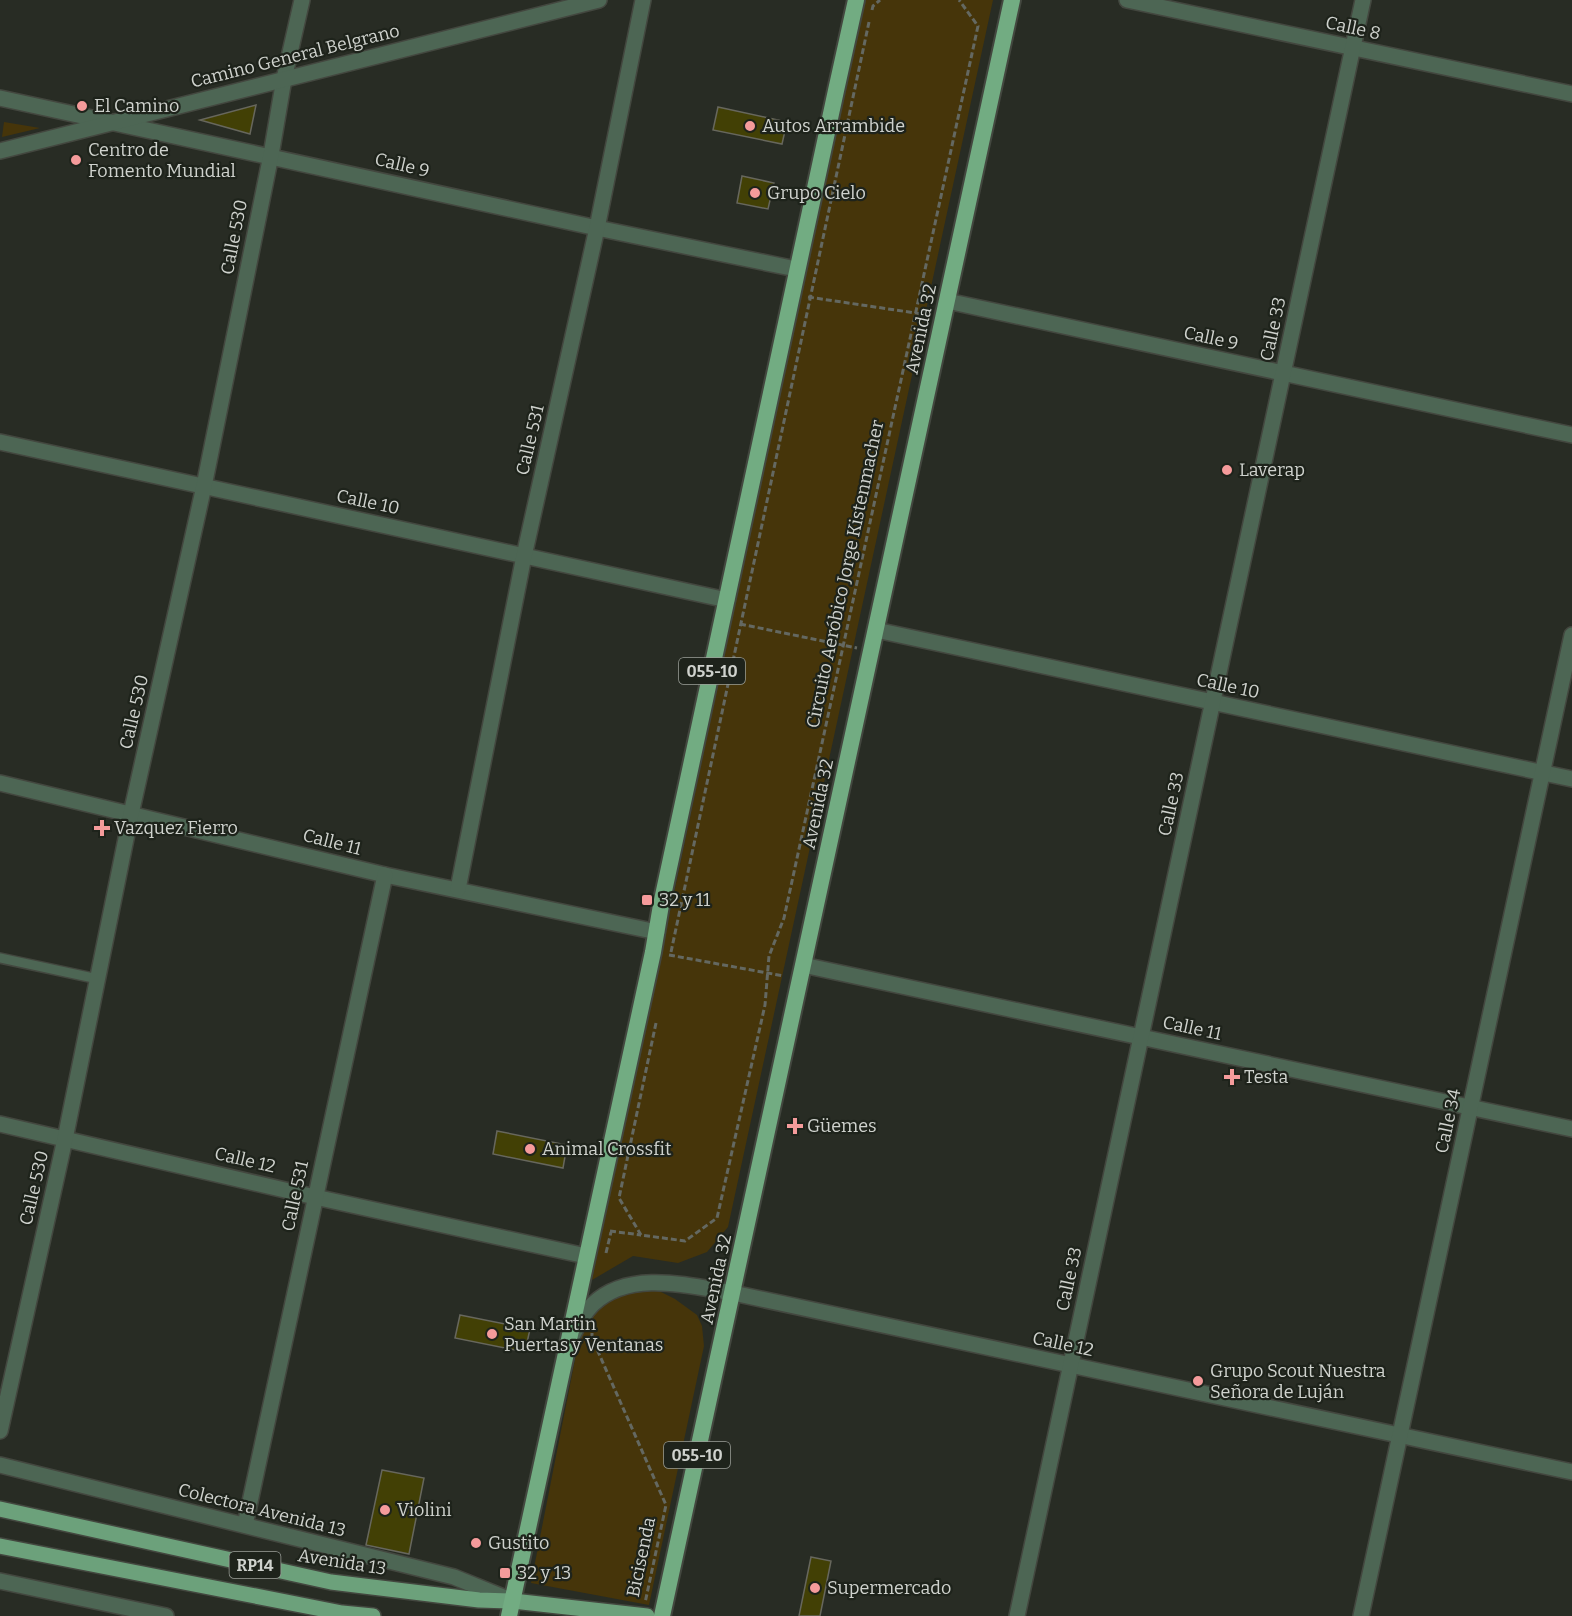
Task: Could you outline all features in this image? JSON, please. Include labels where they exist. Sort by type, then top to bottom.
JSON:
[{"type":"highway","name":"055-10","points":[[511,1608],[653,952],[796,269],[856,0]]},
{"type":"highway","name":"Avenida 32","points":[[662,1616],[1012,0]]},
{"type":"main road","name":"Avenida 13","points":[[0,1509],[332,1582],[479,1600],[511,1608],[645,1615]]},
{"type":"main road","name":"RP14","points":[[0,1546],[342,1613],[373,1616]]},
{"type":"street","name":"Calle 530","points":[[0,1431],[65,1139],[131,814],[204,486],[284,80],[302,0]]},
{"type":"street","name":"Camino General Belgrano","points":[[0,151],[599,0]]},
{"type":"street","name":"Calle 531","points":[[458,889],[524,556],[597,228],[643,0]]},
{"type":"street","name":"Calle 8","points":[[1127,0],[1572,94]]},
{"type":"street","name":"Calle 33","points":[[1017,1616],[1363,0]]},
{"type":"street","name":"Calle 9","points":[[0,98],[796,269]]},
{"type":"street","name":"Calle 9","points":[[945,309],[1283,374],[1572,435]]},
{"type":"street","name":"Calle 10","points":[[0,442],[727,600]]},
{"type":"street","name":"Calle 10","points":[[876,630],[1572,779]]},
{"type":"street","name":"Calle 34","points":[[1361,1616],[1572,635]]},
{"type":"street","name":"Calle 11","points":[[0,783],[385,875],[657,932]]},
{"type":"street","name":"Calle 531","points":[[245,1526],[385,875]]},
{"type":"street","name":"Calle 11","points":[[802,973],[1141,1037],[1572,1129]]},
{"type":"street","name":"Calle 12","points":[[0,1124],[315,1197],[586,1256]]},
{"type":"street","name":"Calle 12","points":[[568,1342],[580,1320],[594,1303],[612,1292],[631,1285],[655,1282],[678,1283],[1572,1472]]},
{"type":"street","name":"Colectora Avenida 13","points":[[0,1465],[454,1577],[511,1608]]},
{"type":"street","points":[[0,1581],[166,1616]]},
{"type":"lane","points":[[0,958],[98,979]]},
{"type":"path","points":[[670,955],[873,6],[880,0]]},
{"type":"path","name":"Circuito Aeróbico Jorge Kistenmacher","points":[[592,1229],[685,1241],[717,1218],[765,1005],[769,956],[784,918],[978,26],[958,0]]},
{"type":"path","points":[[810,298],[915,312],[945,309]]},
{"type":"path","points":[[723,621],[871,651]]},
{"type":"path","points":[[653,952],[768,972],[802,973]]},
{"type":"path","points":[[641,1235],[619,1198],[658,1013]]},
{"type":"path","name":"Bicisenda","points":[[594,1303],[592,1338],[666,1505],[645,1615]]},
{"type":"shaded area","points":[[863,0],[993,0],[728,1227],[707,1252],[678,1263],[633,1256],[592,1280]]},
{"type":"shaded area","points":[[4,122],[40,128],[2,137]]},
{"type":"shaded area","points":[[637,1289],[659,1291],[697,1315],[702,1326],[704,1346],[649,1605],[531,1583],[583,1319],[614,1298]]},
{"type":"building","points":[[256,105],[250,134],[200,120]]},
{"type":"building","name":"Autos Arrambide","points":[[718,107],[787,122],[782,144],[713,130]]},
{"type":"building","name":"Grupo Cielo","points":[[742,176],[774,183],[768,209],[737,203]]},
{"type":"building","name":"Animal Crossfit","points":[[497,1131],[567,1145],[563,1168],[493,1154]]},
{"type":"building","name":"San Martin Puertas y Ventanas","points":[[460,1315],[530,1329],[525,1352],[455,1338]]},
{"type":"building","points":[[382,1470],[424,1478],[409,1554],[366,1545]]},
{"type":"building","name":"Supermercado","points":[[811,1557],[831,1561],[820,1616],[799,1616]]},
{"type":"place","name":"El Camino","points":[[82,106]]},
{"type":"place","name":"Autos Arrambide","points":[[750,126]]},
{"type":"place","name":"Centro de Fomento Mundial","points":[[76,160]]},
{"type":"place","name":"Grupo Cielo","points":[[755,193]]},
{"type":"place","name":"Laverap","points":[[1227,470]]},
{"type":"place","name":"Vazquez Fierro","points":[[102,828]]},
{"type":"place","name":"32 y 11","points":[[647,900]]},
{"type":"place","name":"Testa","points":[[1232,1077]]},
{"type":"place","name":"Güemes","points":[[795,1126]]},
{"type":"place","name":"Animal Crossfit","points":[[530,1149]]},
{"type":"place","name":"San Martin Puertas y Ventanas","points":[[492,1334]]},
{"type":"place","name":"Grupo Scout Nuestra Señora de Luján","points":[[1198,1381]]},
{"type":"place","name":"Violini","points":[[385,1510]]},
{"type":"place","name":"Gustito","points":[[476,1543]]},
{"type":"place","name":"32 y 13","points":[[505,1573]]},
{"type":"place","name":"Supermercado","points":[[815,1588]]}]
